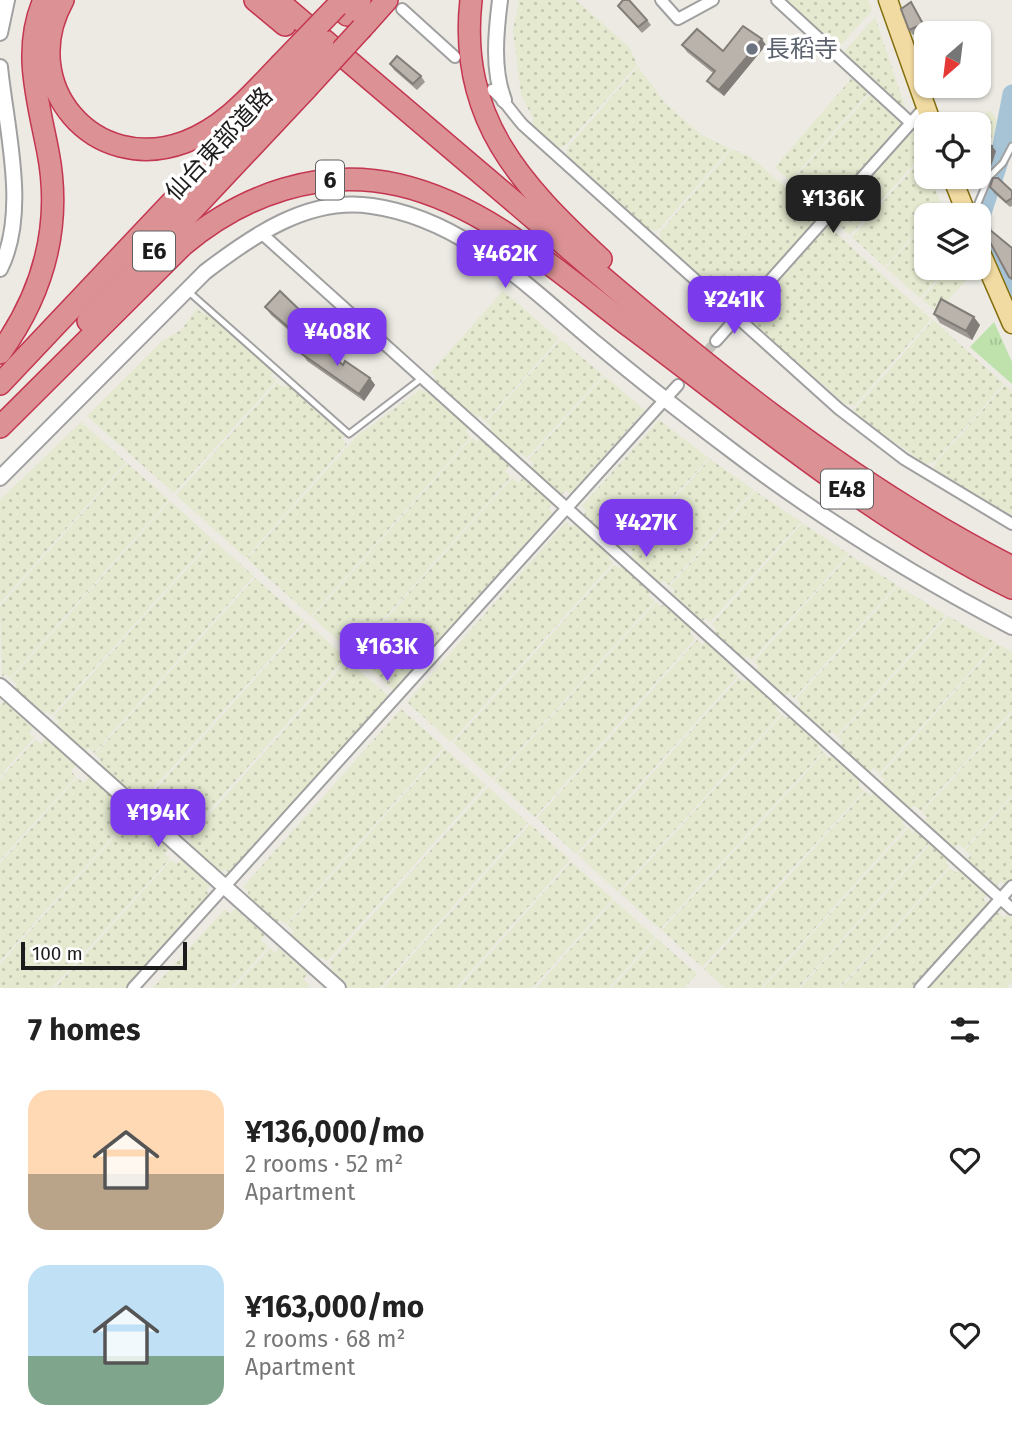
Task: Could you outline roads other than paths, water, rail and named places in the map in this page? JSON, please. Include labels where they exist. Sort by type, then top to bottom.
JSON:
[{"type":"highway","points":[[0,352],[27,311],[40,282],[52,236],[50,165],[32,65],[33,40],[44,0]]},
{"type":"highway","points":[[63,0],[48,41],[50,73],[61,103],[85,128],[132,149],[167,147],[216,127],[294,75]]},
{"type":"highway","points":[[255,0],[646,329],[686,380]]},
{"type":"highway","points":[[277,0],[632,305],[757,406],[791,428]]},
{"type":"highway","points":[[471,0],[471,64],[483,112],[494,138],[533,194],[639,294],[791,428]]},
{"type":"highway","name":"仙台東部道路","points":[[0,412],[350,10],[395,5]]},
{"type":"highway","name":"仙台東部道路","points":[[0,384],[294,75]]},
{"type":"highway","name":"6","points":[[0,427],[183,245],[207,225],[264,195],[297,185],[346,179],[408,187],[466,211],[507,235],[686,380]]},
{"type":"highway","name":"E48","points":[[686,380],[860,498],[1012,588]]},
{"type":"highway","name":"E48","points":[[791,428],[930,522],[1012,567]]},
{"type":"main road","points":[[888,0],[928,112]]},
{"type":"main road","points":[[991,276],[1012,324]]},
{"type":"street","points":[[0,33],[7,0]]},
{"type":"street","points":[[500,0],[496,32],[497,67],[504,100]]},
{"type":"street","points":[[661,0],[678,19],[713,0]]},
{"type":"street","points":[[777,0],[911,123]]},
{"type":"street","points":[[395,5],[455,57]]},
{"type":"street","points":[[0,67],[16,206],[6,256],[0,269]]},
{"type":"street","points":[[492,90],[504,100],[523,125],[839,409],[904,459],[1012,524]]},
{"type":"street","points":[[716,341],[926,106]]},
{"type":"street","points":[[0,478],[205,272],[260,232],[312,211],[369,205],[400,211],[433,223],[488,253],[665,399],[828,518],[898,564],[1012,627]]},
{"type":"street","points":[[260,232],[1012,909]]},
{"type":"street","points":[[133,988],[665,399],[686,380]]},
{"type":"street","points":[[0,686],[338,988]]},
{"type":"street","points":[[920,988],[1012,886]]},
{"type":"lane","points":[[978,203],[989,177],[1003,163],[1012,146]]},
{"type":"lane","points":[[187,290],[349,433],[422,378]]},
{"type":"waterway","points":[[1012,94],[999,161],[980,219],[983,234],[1012,294]]},
{"type":"tunnel","points":[[678,385],[716,341]]},
{"type":"place","name":"長稻寺","points":[[752,49]]}]
